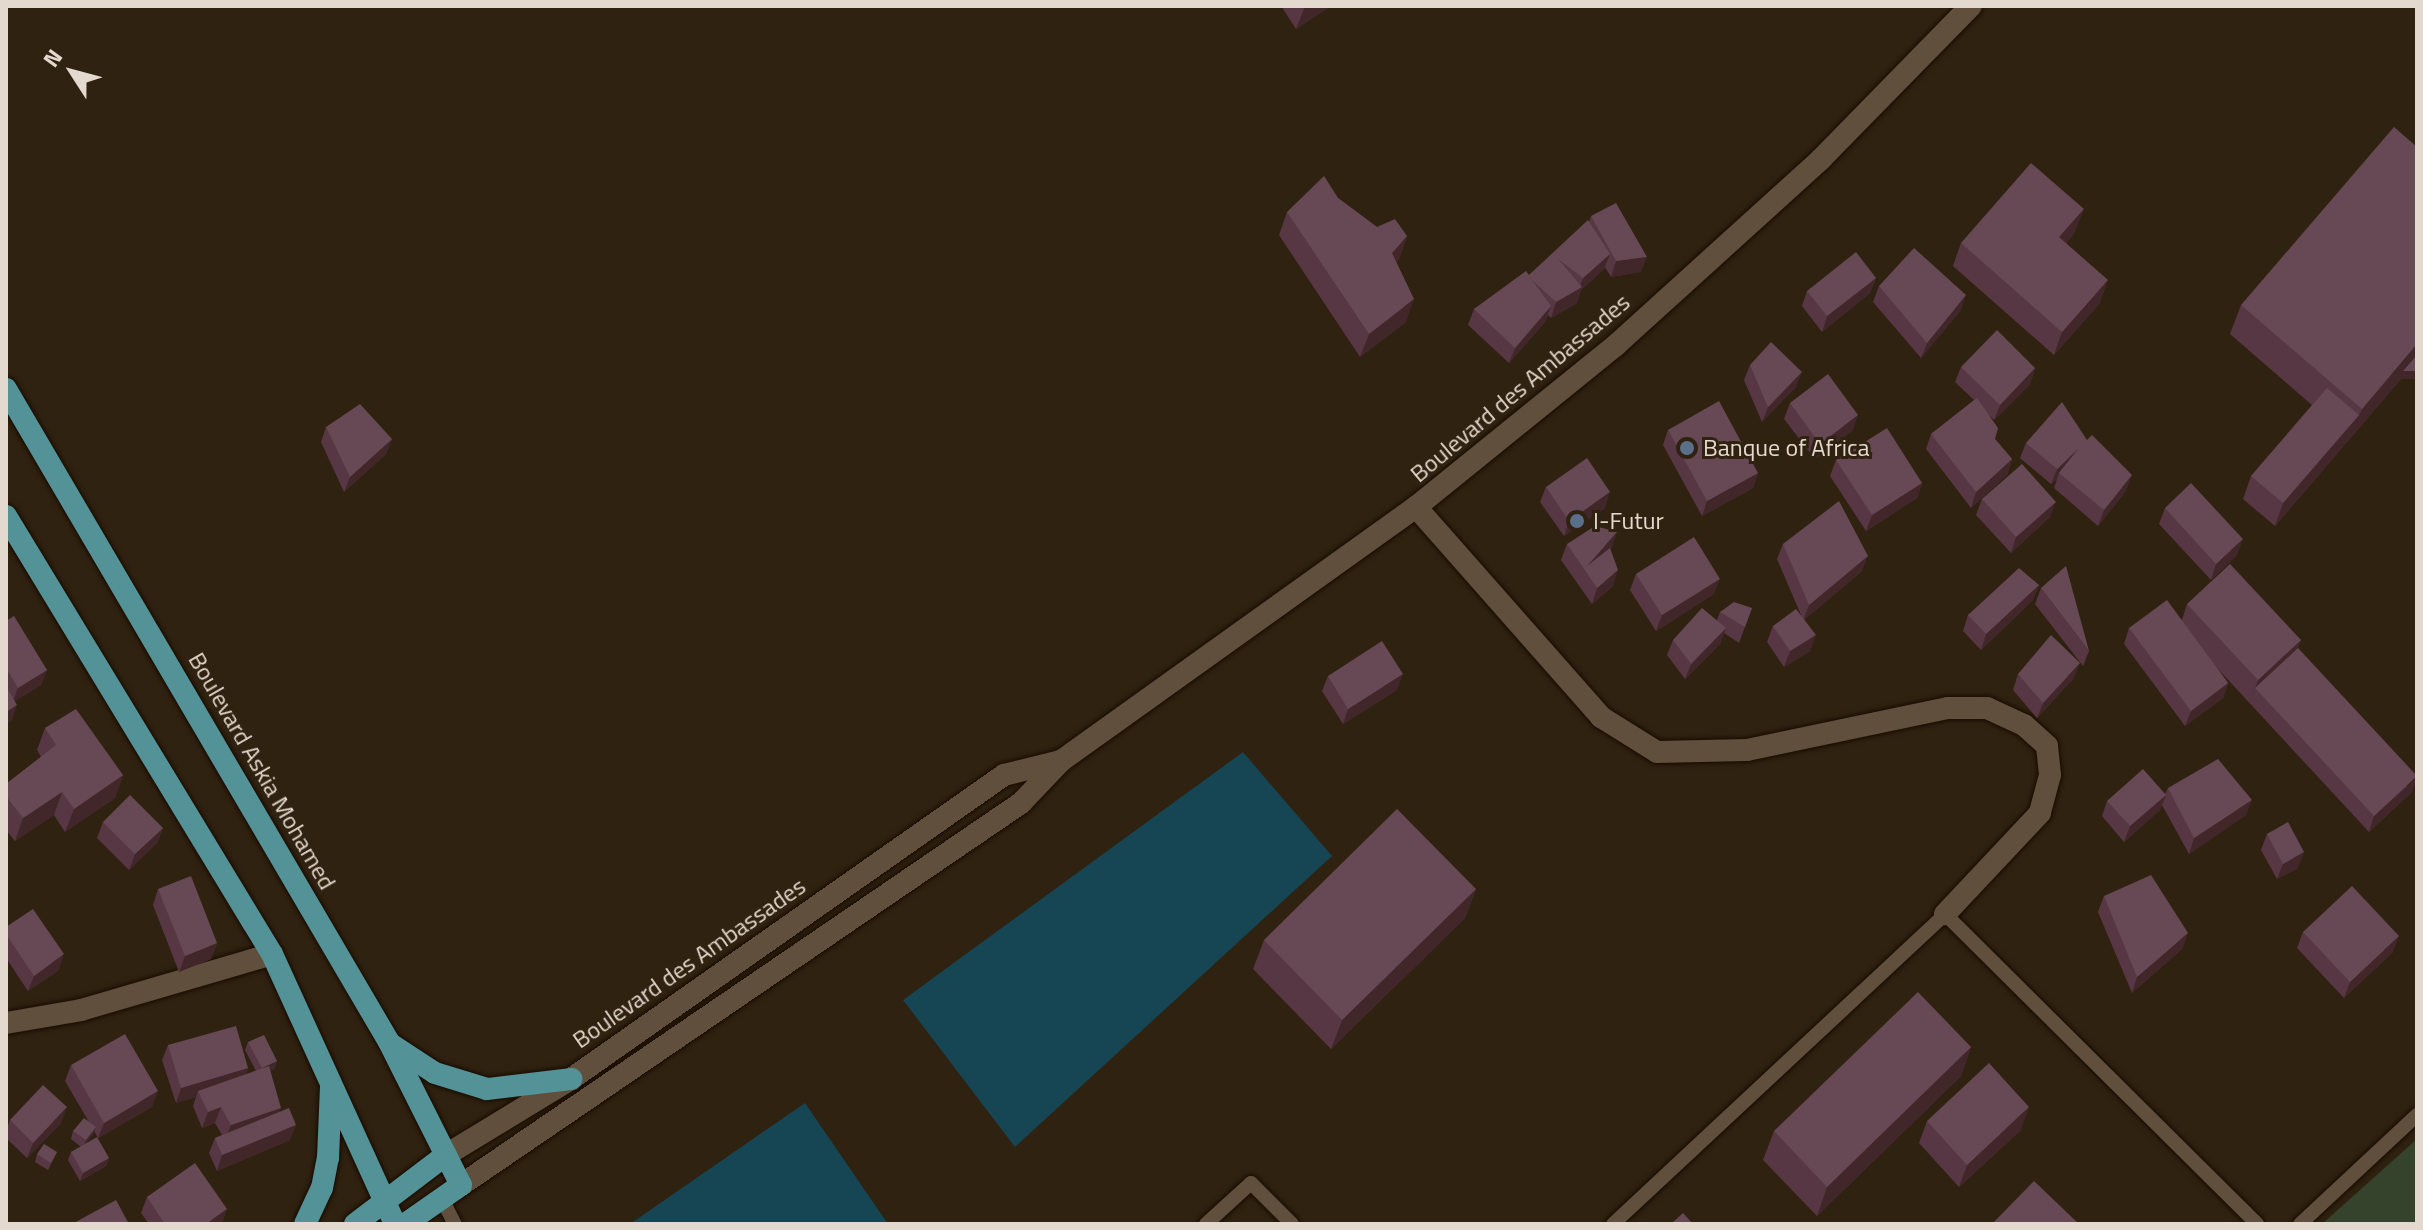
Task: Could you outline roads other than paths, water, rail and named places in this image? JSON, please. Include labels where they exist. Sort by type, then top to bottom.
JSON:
[{"type":"main road","name":"Boulevard des Ambassades","points":[[405,1224],[1021,803],[1061,761],[1416,507],[1616,345],[1821,159],[1971,6]]},
{"type":"main road","name":"Boulevard Askia Mohamed","points":[[6,389],[389,1042],[461,1185]]},
{"type":"main road","points":[[1416,507],[1601,717],[1657,752],[1747,750],[1948,708],[1987,708],[2024,725],[2047,746],[2050,775],[2040,813],[1945,914]]},
{"type":"main road","points":[[6,516],[272,954],[395,1224]]},
{"type":"main road","name":"Boulevard des Ambassades","points":[[355,1224],[446,1155],[571,1079],[1004,775],[1061,761]]},
{"type":"main road","points":[[6,1023],[81,1010],[272,954]]},
{"type":"main road","points":[[389,1042],[435,1073],[487,1089],[571,1079]]},
{"type":"main road","points":[[305,1224],[328,1158],[331,1081]]},
{"type":"lane","points":[[1613,1224],[1945,914],[2257,1224]]},
{"type":"lane","points":[[2300,1224],[2417,1115]]},
{"type":"lane","points":[[1206,1224],[1251,1183],[1292,1224]]},
{"type":"lane","points":[[442,1199],[455,1224]]},
{"type":"water","points":[[1243,752],[1332,856],[1015,1147],[903,1000]]},
{"type":"water","points":[[805,1103],[888,1224],[630,1224]]},
{"type":"place","name":"Banque of Africa","points":[[1687,448]]},
{"type":"place","name":"I-Futur","points":[[1577,521]]}]
